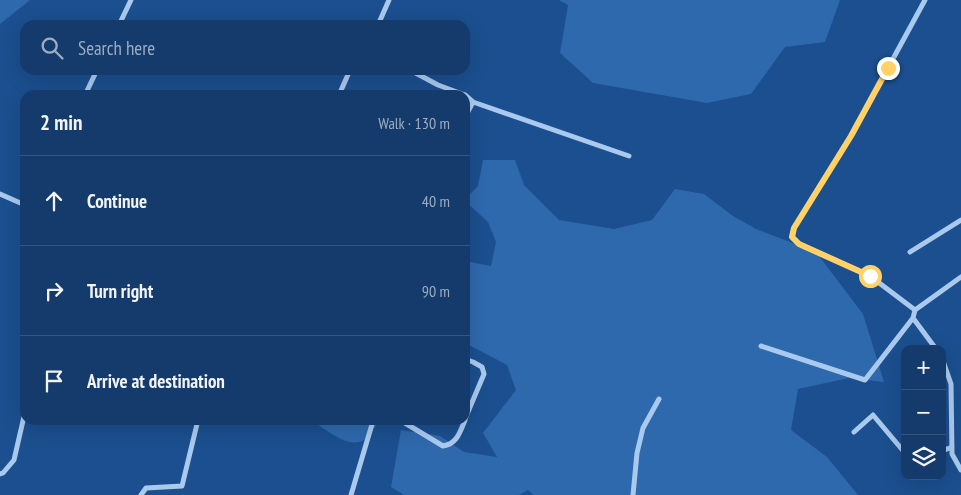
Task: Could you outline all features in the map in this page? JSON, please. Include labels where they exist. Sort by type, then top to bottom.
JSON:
[{"type":"street","points":[[121,20],[131,0]]},
{"type":"street","points":[[380,20],[389,0]]},
{"type":"street","points":[[915,310],[870,276],[799,244],[792,237],[794,228],[851,136],[925,0]]},
{"type":"street","points":[[87,90],[95,75]]},
{"type":"street","points":[[341,90],[348,75]]},
{"type":"street","points":[[419,75],[452,90]]},
{"type":"street","points":[[470,99],[629,156]]},
{"type":"street","points":[[470,108],[473,102]]},
{"type":"street","points":[[0,194],[20,203]]},
{"type":"street","points":[[910,252],[961,220]]},
{"type":"street","points":[[761,346],[865,380],[913,318],[915,310],[961,277]]},
{"type":"street","points":[[913,318],[933,345]]},
{"type":"street","points":[[470,361],[482,367],[484,374],[470,408]]},
{"type":"street","points":[[946,370],[951,384],[952,454],[961,470]]},
{"type":"street","points":[[632,495],[637,453],[643,428],[659,399]]},
{"type":"street","points":[[854,432],[873,415],[901,448]]},
{"type":"street","points":[[0,474],[14,460],[22,425]]},
{"type":"street","points":[[142,495],[146,488],[182,486],[197,425]]},
{"type":"street","points":[[353,494],[372,425]]},
{"type":"street","points":[[408,425],[442,446],[450,445],[458,437],[463,425]]},
{"type":"street","points":[[946,449],[952,447]]},
{"type":"shaded area","points":[[0,0],[30,0],[0,24]]},
{"type":"shaded area","points":[[559,0],[840,0],[825,42],[785,47],[751,94],[707,103],[593,83],[560,53],[568,5]]},
{"type":"shaded area","points":[[483,160],[515,160],[524,185],[559,220],[614,229],[652,220],[675,189],[704,194],[733,216],[756,229],[816,252],[863,314],[884,382],[849,378],[798,389],[791,430],[827,457],[858,495],[534,495],[528,490],[519,495],[404,495],[391,487],[401,430],[440,436],[464,452],[497,457],[483,433],[516,390],[507,365],[470,346],[470,262],[491,266],[496,242],[488,222],[470,206],[470,194],[478,186]]},
{"type":"shaded area","points":[[319,425],[377,425],[362,441],[350,442]]},
{"type":"route","points":[[870,276],[799,244],[792,237],[794,228],[851,136],[888,68]]}]
